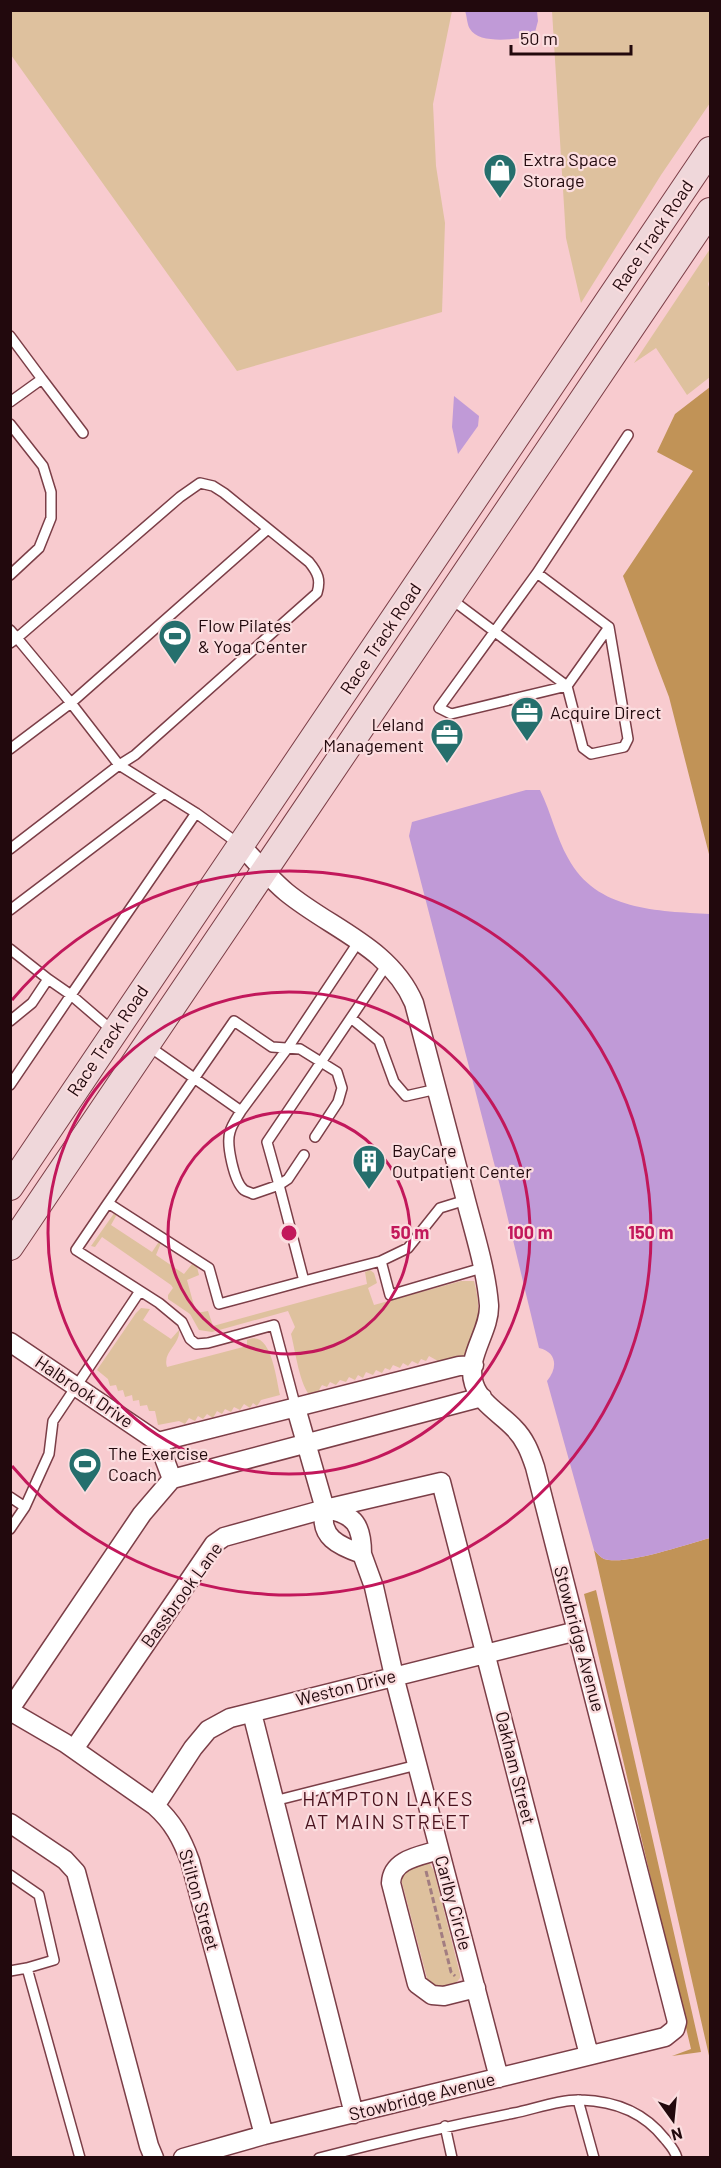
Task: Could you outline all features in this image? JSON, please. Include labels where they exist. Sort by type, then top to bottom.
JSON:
[{"type":"main road","name":"Race Track Road","points":[[10,1186],[711,150]]},
{"type":"main road","name":"Race Track Road","points":[[10,1247],[711,211]]},
{"type":"main road","points":[[421,579],[449,598]]},
{"type":"street","name":"Stowbridge Avenue","points":[[183,2157],[665,2037],[675,2029],[677,2022],[535,1467],[528,1447],[513,1426],[475,1388],[474,1365],[477,1349],[484,1334],[489,1306],[466,1200],[411,997],[388,963],[286,892],[241,846]]},
{"type":"street","name":"Halbrook Drive","points":[[10,1342],[158,1442]]},
{"type":"street","points":[[172,1479],[158,1442],[459,1366],[474,1365]]},
{"type":"street","points":[[10,1710],[142,1514],[172,1479],[482,1397]]},
{"type":"street","points":[[296,1408],[325,1509],[323,1526],[339,1545],[362,1554]]},
{"type":"street","name":"Bassbrook Lane","points":[[74,1749],[214,1544],[224,1537],[325,1509],[441,1482]]},
{"type":"street","name":"Oakham Street","points":[[441,1482],[589,2055]]},
{"type":"street","name":"Carlby Circle","points":[[325,1509],[347,1514],[360,1533],[362,1554],[374,1587],[394,1676],[499,2078]]},
{"type":"street","name":"Weston Drive","points":[[155,1806],[193,1748],[208,1730],[230,1718],[577,1631]]},
{"type":"street","name":"Stilton Street","points":[[10,1710],[74,1749],[155,1806],[168,1818],[181,1836],[190,1861],[264,2135]]},
{"type":"street","points":[[252,1713],[354,2114]]},
{"type":"street","points":[[10,1823],[65,1860],[76,1872],[149,2146],[154,2157]]},
{"type":"street","points":[[439,1850],[406,1860],[396,1867],[391,1875],[391,1883],[417,1984],[432,1995],[444,1996],[476,1989]]},
{"type":"lane","points":[[10,336],[83,433]]},
{"type":"lane","points":[[10,402],[42,379]]},
{"type":"lane","points":[[10,424],[43,466],[51,492],[51,518],[39,548],[12,572]]},
{"type":"lane","points":[[609,627],[567,686],[451,714],[440,708],[537,573],[628,435]]},
{"type":"lane","points":[[10,849],[119,765],[135,755],[316,593],[320,583],[317,572],[309,562],[218,489],[200,483],[180,496],[13,637],[71,703],[119,765],[196,813],[241,846]]},
{"type":"lane","points":[[10,749],[71,703],[268,529]]},
{"type":"lane","points":[[449,598],[567,686],[583,748],[591,754],[624,747],[628,739],[609,627],[537,573]]},
{"type":"lane","points":[[10,910],[163,794]]},
{"type":"lane","points":[[10,1085],[196,813]]},
{"type":"lane","points":[[304,1155],[288,1179],[279,1185],[253,1194],[243,1189],[238,1180],[228,1139],[232,1125],[241,1111],[287,1049],[359,941]]},
{"type":"lane","points":[[10,949],[71,995],[114,1032]]},
{"type":"lane","points":[[304,1281],[267,1142],[388,963]]},
{"type":"lane","points":[[10,1021],[32,1003],[48,979]]},
{"type":"lane","points":[[351,1018],[379,1041],[394,1082],[406,1096],[437,1089]]},
{"type":"lane","points":[[296,1408],[274,1325],[208,1343],[196,1344],[190,1339],[182,1322],[140,1291],[76,1250],[234,1021],[272,1047],[300,1049],[337,1072],[342,1088],[338,1102],[315,1137]]},
{"type":"lane","points":[[147,1045],[241,1111]]},
{"type":"lane","points":[[108,1203],[209,1268],[219,1304],[381,1261],[408,1248],[440,1208],[466,1200]]},
{"type":"lane","points":[[381,1261],[390,1295],[482,1268]]},
{"type":"lane","points":[[10,1529],[25,1507],[49,1454],[53,1421],[140,1291]]},
{"type":"lane","points":[[10,1497],[25,1507]]},
{"type":"lane","points":[[274,1800],[417,1765]]},
{"type":"lane","points":[[10,1875],[39,1895],[54,1960],[10,1971]]},
{"type":"lane","points":[[27,1968],[80,2157]]},
{"type":"lane","points":[[578,2100],[594,2157]]},
{"type":"lane","points":[[319,2157],[445,2126],[578,2100],[606,2102],[630,2110],[660,2133],[676,2152],[677,2157]]},
{"type":"lane","points":[[445,2126],[452,2157]]},
{"type":"path","points":[[427,1864],[426,1877],[432,1901],[451,1972],[458,1981]]},
{"type":"shaded area","points":[[10,11],[452,11],[433,104],[436,166],[445,223],[442,312],[237,371],[11,55]]},
{"type":"shaded area","points":[[465,11],[537,11],[538,21],[534,36],[490,39],[475,34],[470,29]]},
{"type":"shaded area","points":[[552,11],[710,11],[710,103],[661,175],[581,303],[566,238]]},
{"type":"shaded area","points":[[710,249],[708,284],[710,290],[710,377],[687,395],[656,348],[634,363]]},
{"type":"shaded area","points":[[710,387],[710,858],[669,697],[623,576],[693,471],[657,452],[675,414]]},
{"type":"shaded area","points":[[454,396],[479,416],[478,426],[458,454],[452,427]]},
{"type":"shaded area","points":[[526,790],[540,790],[568,858],[580,876],[595,889],[630,905],[710,914],[710,1538],[626,1560],[604,1559],[594,1550],[547,1381],[553,1371],[554,1361],[549,1353],[539,1348],[500,1186],[409,836],[412,822]]},
{"type":"shaded area","points":[[115,1212],[116,1216],[111,1225],[152,1252],[158,1243],[161,1243],[156,1255],[184,1274],[192,1264],[197,1267],[199,1275],[187,1280],[196,1313],[208,1311],[213,1326],[367,1284],[365,1272],[370,1270],[374,1273],[377,1283],[368,1288],[374,1305],[461,1281],[474,1281],[478,1312],[472,1340],[462,1359],[445,1365],[429,1356],[426,1361],[421,1359],[418,1364],[412,1361],[408,1366],[403,1363],[400,1368],[393,1365],[390,1370],[385,1368],[382,1373],[376,1370],[373,1375],[366,1372],[363,1378],[358,1375],[355,1380],[349,1377],[346,1382],[340,1380],[336,1385],[330,1382],[327,1387],[322,1385],[319,1390],[325,1394],[311,1396],[307,1392],[298,1368],[291,1334],[295,1327],[288,1311],[212,1332],[199,1330],[190,1314],[168,1299],[173,1288],[171,1285],[102,1237],[95,1247],[91,1246]]},
{"type":"shaded area","points":[[141,1308],[150,1309],[143,1320],[171,1339],[179,1330],[177,1340],[167,1357],[167,1367],[247,1346],[247,1340],[255,1338],[262,1341],[271,1357],[280,1395],[261,1400],[257,1406],[253,1403],[250,1408],[244,1404],[240,1410],[234,1407],[231,1412],[225,1409],[222,1414],[217,1411],[213,1418],[207,1414],[203,1419],[198,1416],[195,1421],[189,1418],[185,1424],[179,1421],[158,1425],[155,1411],[149,1411],[147,1405],[140,1406],[139,1400],[133,1401],[132,1395],[125,1397],[123,1390],[118,1391],[116,1385],[110,1386],[108,1379],[97,1370]]},
{"type":"shaded area","points":[[710,1538],[710,2060],[594,1550],[604,1559],[626,1560]]},
{"type":"shaded area","points":[[596,1590],[701,2052],[672,2056],[691,2049],[584,1594]]},
{"type":"shaded area","points":[[430,1864],[434,1871],[460,1974],[455,1984],[436,1988],[428,1982],[400,1875],[405,1869]]},
{"type":"place","name":"Extra Space Storage","points":[[500,199]]},
{"type":"place","name":"Flow Pilates & Yoga Center","points":[[175,665]]},
{"type":"place","name":"Acquire Direct","points":[[527,742]]},
{"type":"place","name":"Leland Management","points":[[447,764]]},
{"type":"place","name":"BayCare Outpatient Center","points":[[369,1190]]},
{"type":"place","name":"The Exercise Coach","points":[[85,1493]]},
{"type":"district","name":"HAMPTON LAKES AT MAIN STREET","points":[[388,1810]]}]
